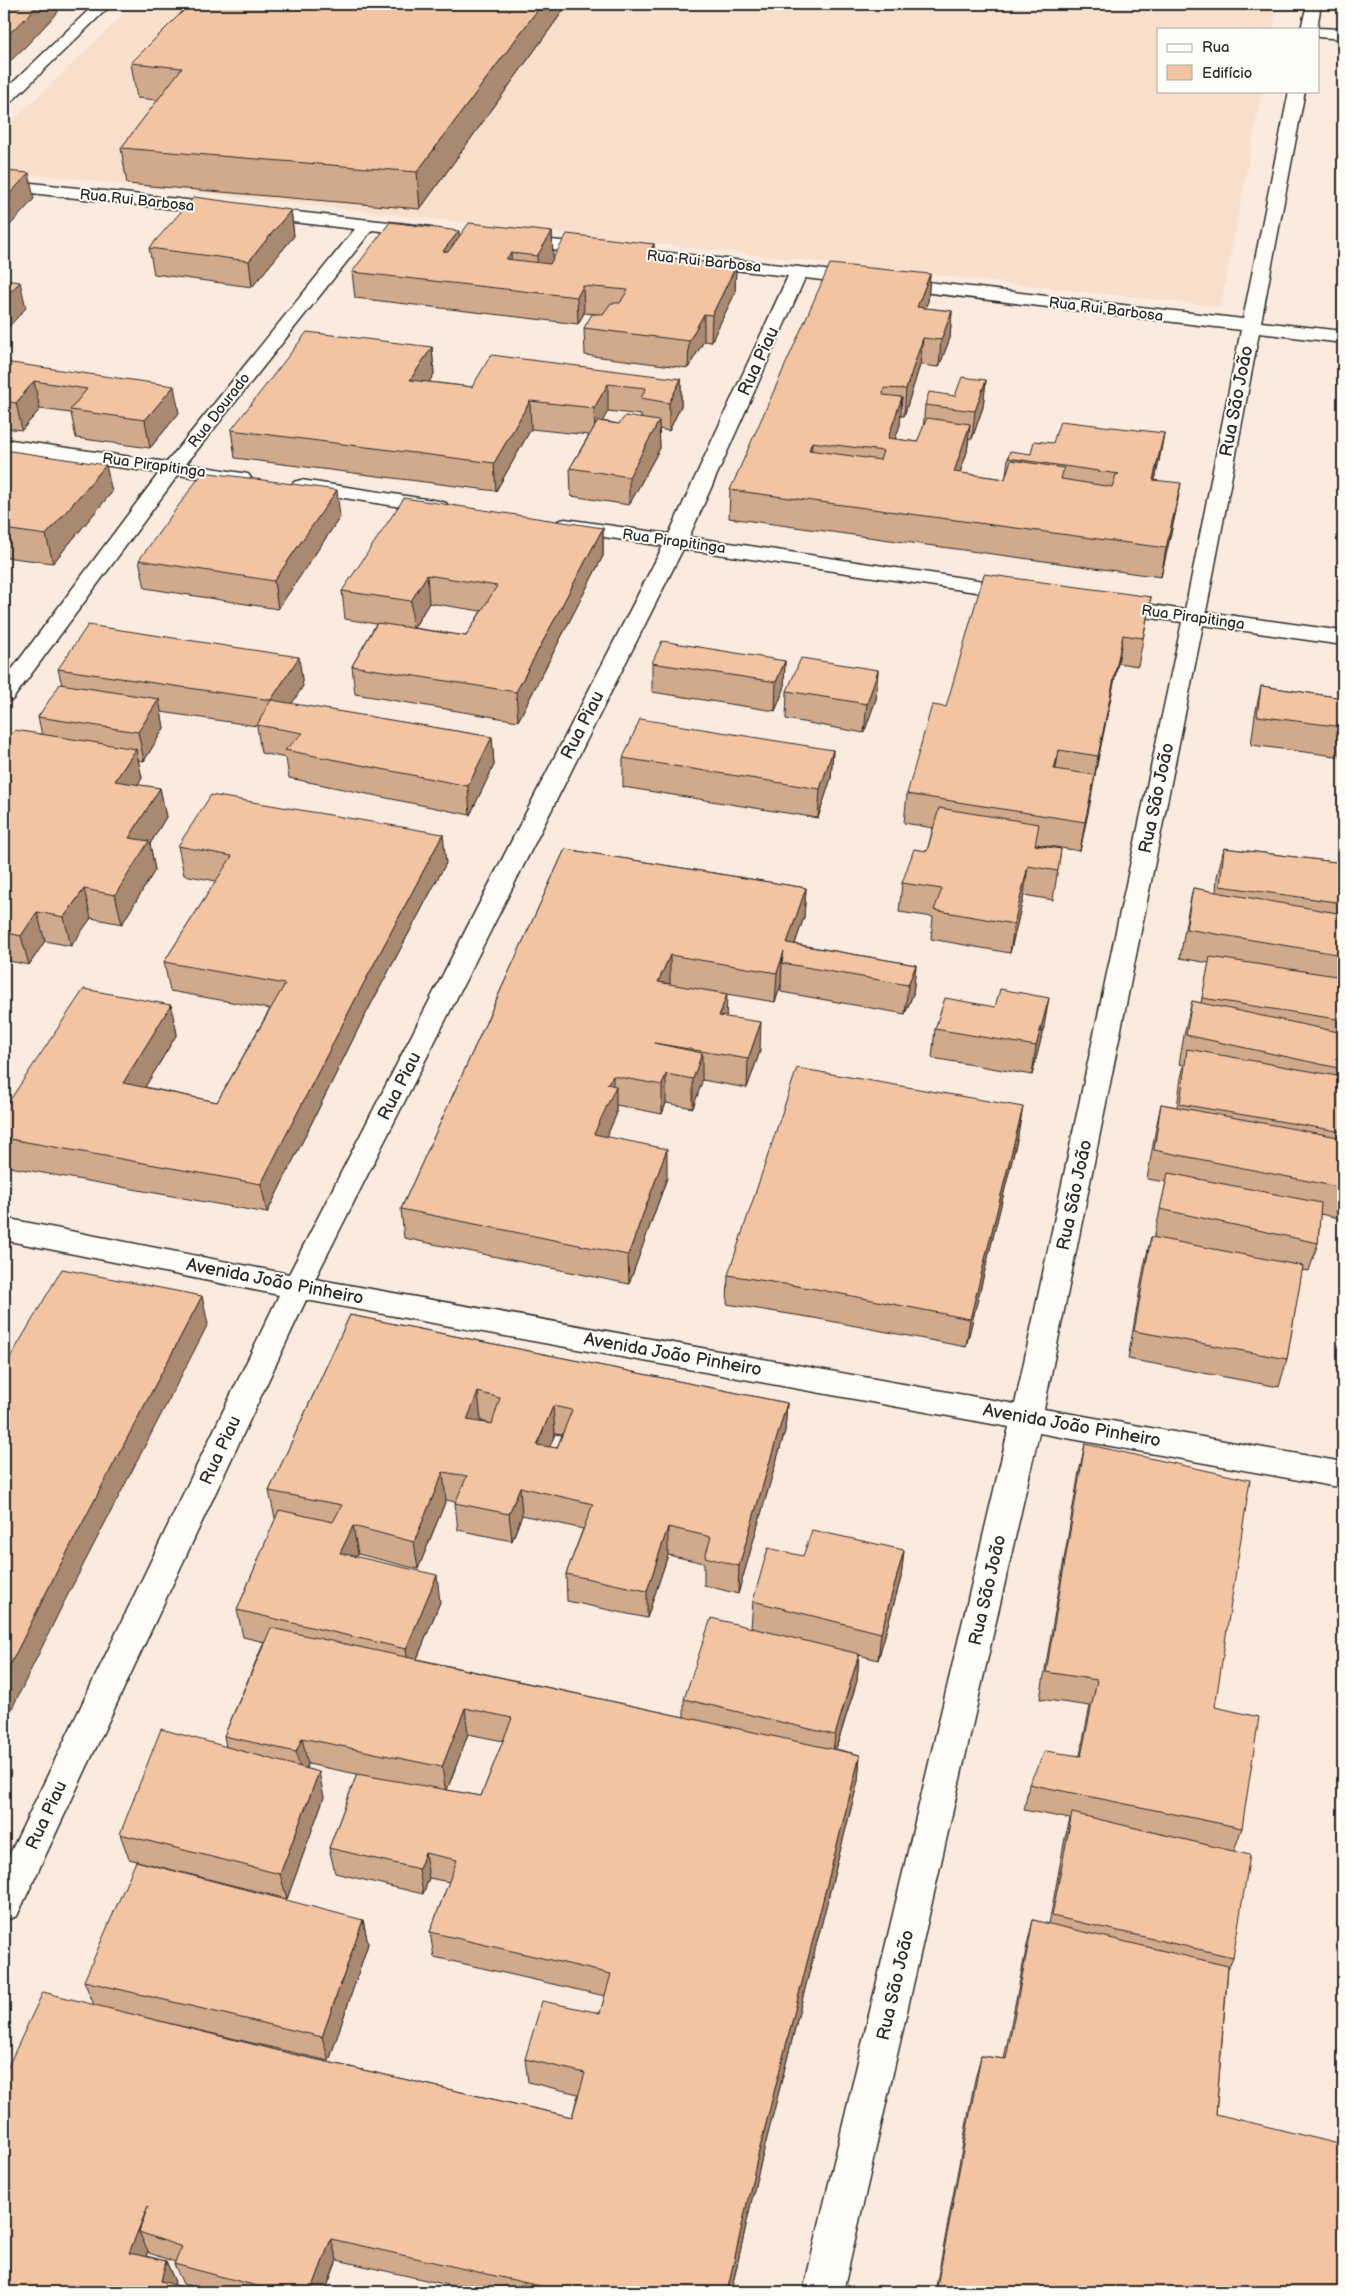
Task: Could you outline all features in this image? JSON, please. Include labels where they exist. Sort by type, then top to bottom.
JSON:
[{"type":"street","points":[[4,100],[104,4]]},
{"type":"street","points":[[1309,28],[1314,4]]},
{"type":"street","points":[[1320,32],[1343,34]]},
{"type":"street","name":"Rua São João","points":[[823,2292],[1027,1417],[1194,618],[1297,92]]},
{"type":"street","name":"Rua Rui Barbosa","points":[[4,185],[445,233]]},
{"type":"street","name":"Rua Dourado","points":[[4,695],[173,468],[367,224]]},
{"type":"street","name":"Rua Rui Barbosa","points":[[494,238],[799,272],[1343,337]]},
{"type":"street","name":"Rua Piau","points":[[4,1904],[297,1286],[676,542],[799,272]]},
{"type":"street","name":"Rua Pirapitinga","points":[[4,445],[459,510]]},
{"type":"street","name":"Rua Pirapitinga","points":[[548,523],[1037,595]]},
{"type":"street","name":"Rua Pirapitinga","points":[[1095,603],[1343,638]]},
{"type":"street","name":"Avenida João Pinheiro","points":[[4,1229],[297,1286],[1343,1475]]},
{"type":"shaded area","points":[[134,4],[1278,4],[1273,28],[1157,28],[1157,92],[1262,92],[1221,307],[4,171],[4,129]]},
{"type":"building","points":[[4,4],[39,4],[4,38],[4,7],[20,7],[4,6]]},
{"type":"building","points":[[190,4],[542,4],[417,172],[121,148],[182,68],[131,63]]},
{"type":"building","points":[[4,171],[29,173],[4,200]]},
{"type":"building","points":[[194,197],[291,210],[249,261],[149,248]]},
{"type":"building","points":[[390,222],[459,231],[443,251],[448,252],[469,223],[552,232],[537,256],[511,253],[506,259],[550,264],[567,234],[654,244],[647,255],[736,266],[712,315],[704,314],[689,341],[584,328],[592,314],[603,314],[611,303],[620,303],[628,290],[583,286],[577,297],[352,272]]},
{"type":"building","points":[[830,264],[930,274],[917,307],[952,311],[941,340],[923,338],[906,389],[884,388],[883,395],[902,397],[888,438],[917,442],[927,418],[970,424],[954,472],[1005,479],[1011,460],[1064,468],[1061,479],[1112,487],[1116,475],[1119,474],[1008,458],[1010,451],[1031,454],[1034,441],[1053,443],[1060,421],[1164,433],[1153,480],[1181,483],[1166,548],[730,490]],"holes":[[[812,442],[883,451],[880,460],[809,450]]]},
{"type":"building","points":[[4,280],[20,282],[4,299]]},
{"type":"building","points":[[307,332],[432,347],[410,380],[472,387],[491,355],[681,379],[669,403],[641,398],[646,388],[608,384],[594,408],[530,401],[494,463],[231,430]]},
{"type":"building","points":[[4,362],[174,386],[145,420],[70,410],[87,389],[34,381],[16,403],[4,401]]},
{"type":"building","points":[[962,377],[986,380],[975,411],[925,405],[929,392],[955,396]]},
{"type":"building","points":[[625,416],[659,421],[629,477],[570,468],[598,421],[619,424]]},
{"type":"building","points":[[4,450],[106,465],[46,535],[4,529]]},
{"type":"building","points":[[203,472],[337,490],[274,581],[139,560]]},
{"type":"building","points":[[404,498],[603,528],[516,692],[352,666],[377,623],[466,636],[497,586],[427,575],[411,601],[342,591]]},
{"type":"building","points":[[984,574],[1151,597],[1143,638],[1123,635],[1098,756],[1059,750],[1054,769],[1095,775],[1085,822],[907,794],[932,705],[946,707]]},
{"type":"building","points":[[88,625],[299,657],[271,700],[58,669]]},
{"type":"building","points":[[662,641],[785,661],[776,682],[652,663]]},
{"type":"building","points":[[801,658],[878,670],[867,704],[787,691]]},
{"type":"building","points":[[60,684],[159,699],[138,732],[38,717]]},
{"type":"building","points":[[1261,686],[1343,698],[1343,727],[1257,716]]},
{"type":"building","points":[[271,700],[492,737],[468,786],[285,750],[303,733],[257,725]]},
{"type":"building","points":[[640,719],[833,750],[820,789],[623,758]]},
{"type":"building","points":[[15,730],[136,749],[115,781],[160,788],[129,838],[149,841],[115,895],[84,889],[64,917],[37,912],[21,936],[4,932],[4,743]]},
{"type":"building","points":[[211,795],[443,834],[356,998],[261,1184],[4,1138],[4,1109],[84,989],[171,1005],[123,1083],[217,1102],[285,984],[164,962],[232,856],[178,846]]},
{"type":"building","points":[[939,808],[1039,824],[1035,845],[1061,849],[1058,871],[1028,866],[1014,924],[934,910],[942,889],[902,883],[914,849],[927,851]]},
{"type":"building","points":[[1224,848],[1343,863],[1343,903],[1220,886]]},
{"type":"building","points":[[565,849],[806,888],[787,943],[916,965],[908,985],[782,963],[784,951],[777,973],[670,955],[658,982],[727,994],[719,1016],[761,1022],[748,1059],[654,1043],[702,1053],[693,1079],[666,1074],[662,1085],[613,1076],[607,1084],[616,1086],[594,1134],[667,1149],[628,1255],[401,1209]]},
{"type":"building","points":[[1193,888],[1343,914],[1343,955],[1186,929]]},
{"type":"building","points":[[1210,957],[1343,977],[1343,1020],[1202,998]]},
{"type":"building","points":[[1000,989],[1049,998],[1036,1046],[935,1029],[945,998],[995,1007]]},
{"type":"building","points":[[1192,1001],[1343,1033],[1343,1069],[1186,1035]]},
{"type":"building","points":[[1187,1049],[1343,1077],[1343,1132],[1180,1104]]},
{"type":"building","points":[[797,1068],[1023,1107],[970,1319],[816,1289],[728,1275]]},
{"type":"building","points":[[1161,1104],[1343,1138],[1343,1188],[1154,1150]]},
{"type":"building","points":[[1168,1173],[1321,1203],[1318,1243],[1160,1209]]},
{"type":"building","points":[[1151,1237],[1303,1266],[1287,1359],[1134,1331]]},
{"type":"building","points":[[62,1269],[202,1296],[53,1579],[4,1677],[4,1368]]},
{"type":"building","points":[[350,1315],[787,1403],[739,1566],[705,1557],[711,1537],[668,1527],[647,1591],[566,1574],[593,1504],[520,1487],[509,1514],[455,1503],[467,1476],[443,1472],[414,1542],[353,1526],[340,1553],[437,1575],[406,1649],[237,1610],[279,1510],[333,1522],[342,1505],[269,1491]],"holes":[[[478,1392],[500,1398],[492,1424],[467,1420]],[[553,1406],[572,1410],[557,1448],[537,1445]]]},
{"type":"building","points":[[1085,1444],[1250,1480],[1215,1707],[1259,1717],[1242,1828],[1029,1784],[1045,1751],[1081,1756],[1097,1680],[1046,1672]]},
{"type":"building","points":[[812,1530],[904,1550],[881,1633],[753,1601],[768,1548],[803,1556]]},
{"type":"building","points":[[711,1618],[859,1654],[835,1735],[684,1699]]},
{"type":"building","points":[[271,1628],[860,1755],[757,2159],[727,2292],[567,2292],[331,2239],[311,2292],[280,2292],[174,2264],[182,2247],[139,2232],[148,2206],[129,2253],[166,2261],[161,2281],[189,2289],[187,2292],[4,2292],[6,2272],[4,2271],[4,2075],[43,1992],[292,2054],[572,2117],[585,2073],[525,2059],[542,2001],[600,2013],[611,1974],[430,1932],[457,1860],[425,1853],[419,1869],[329,1848],[357,1774],[481,1796],[512,1718],[465,1708],[442,1767],[302,1738],[296,1752],[224,1736]]},
{"type":"building","points":[[161,1729],[319,1772],[280,1874],[120,1834]]},
{"type":"building","points":[[1072,1813],[1250,1855],[1233,1957],[1052,1916]]},
{"type":"building","points":[[136,1861],[363,1920],[322,2037],[84,1981]]},
{"type":"building","points":[[1033,1920],[1228,1966],[1216,2114],[1343,2145],[1343,2292],[936,2292],[981,2056],[1006,2059]]},
{"type":"building","points":[[520,2285],[557,2292],[518,2292]]}]
